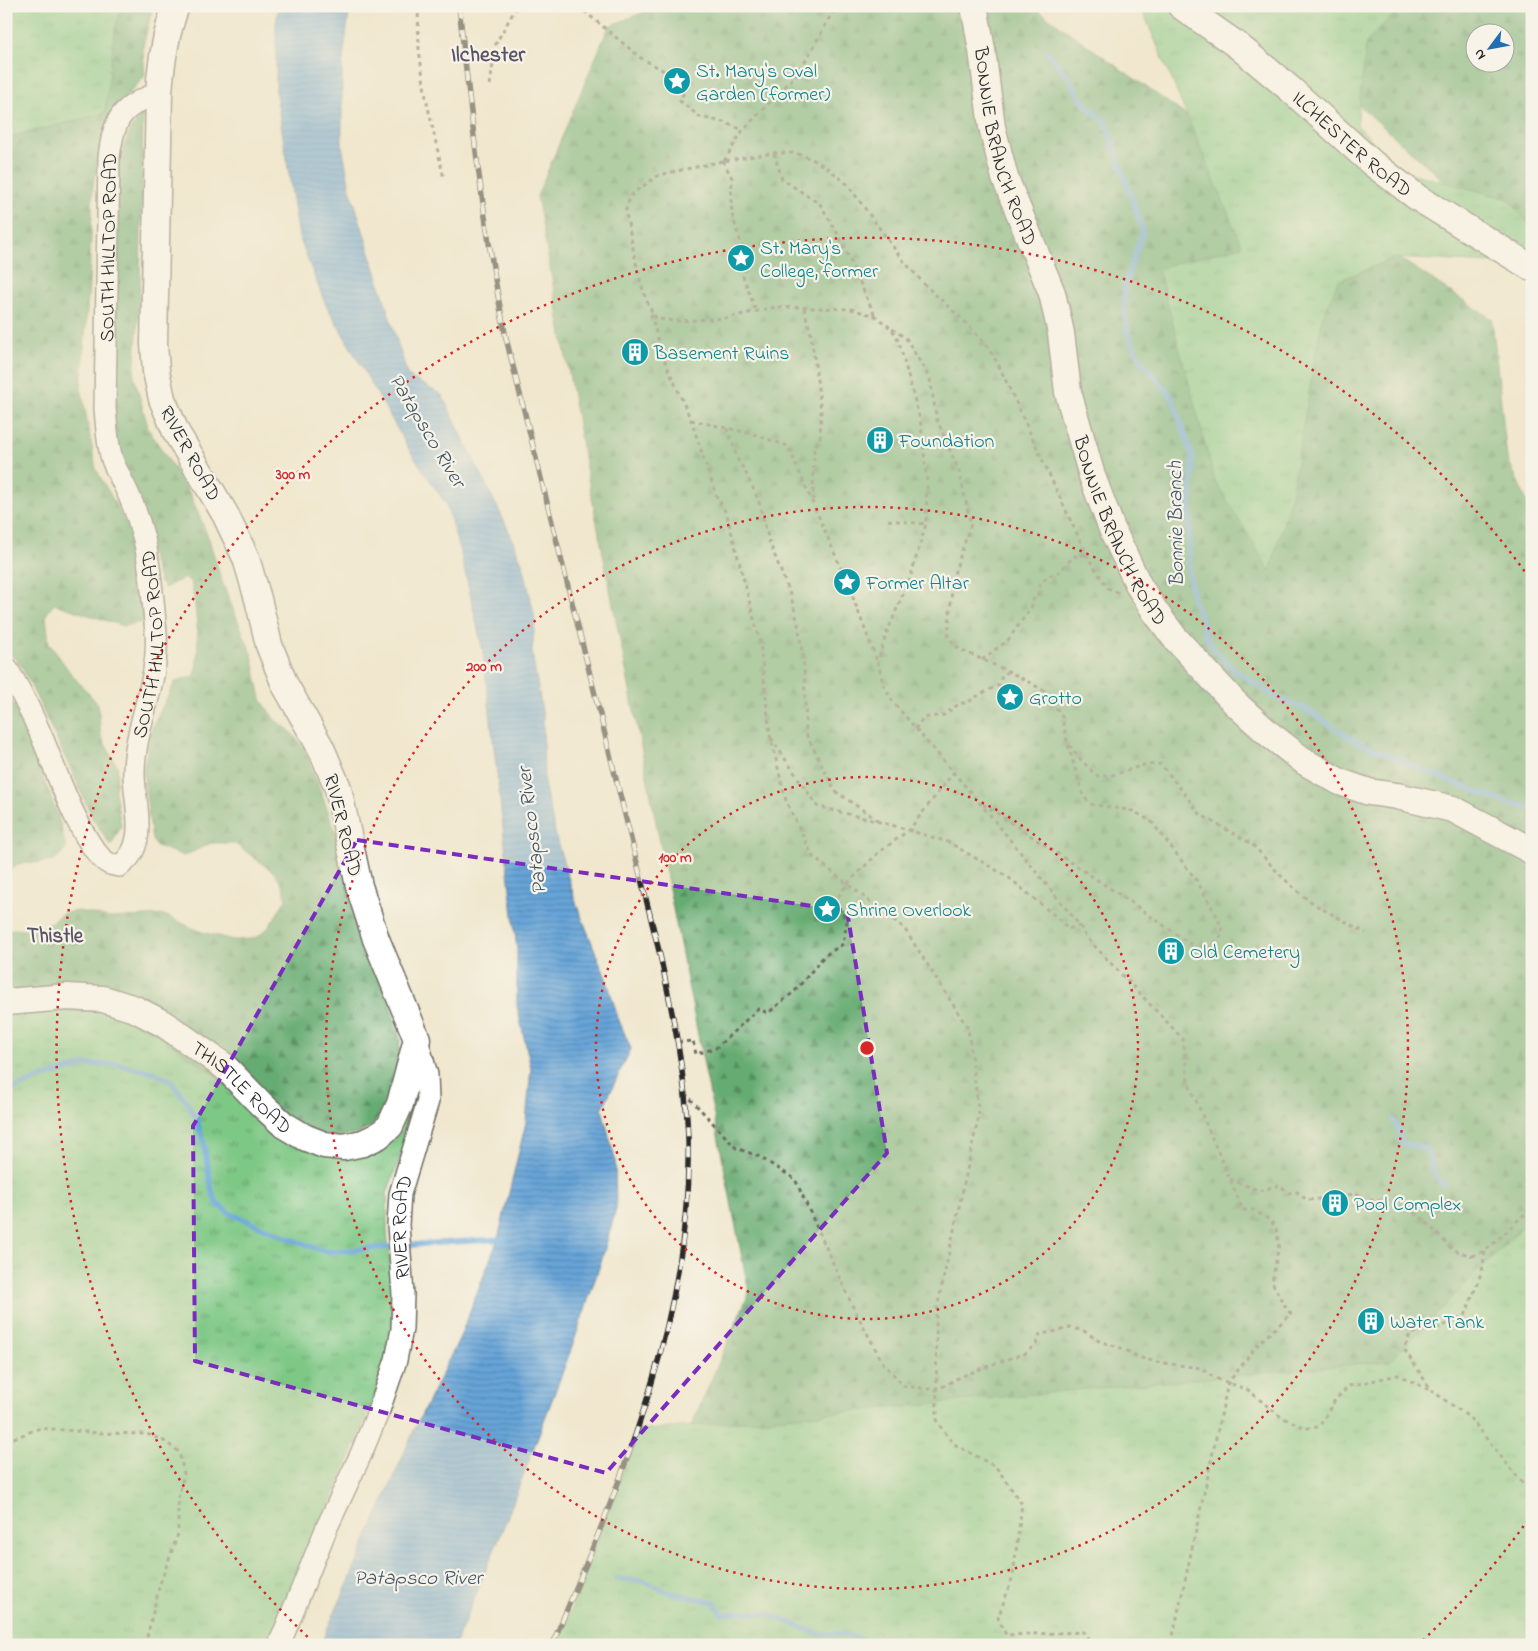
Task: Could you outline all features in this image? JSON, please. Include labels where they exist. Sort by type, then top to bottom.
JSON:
[{"type":"street","name":"RIVER ROAD","points":[[176,6],[161,58],[159,93],[154,344],[156,372],[162,398],[176,432],[225,514],[246,558],[269,645],[285,685],[321,748],[338,788],[359,886],[376,938],[417,1040],[427,1075],[428,1101],[400,1194],[398,1225],[403,1294],[402,1329],[396,1360],[375,1419],[279,1645]]},
{"type":"street","name":"BONNIE BRANCH ROAD","points":[[974,6],[992,127],[1005,178],[1052,293],[1061,333],[1068,392],[1092,476],[1116,537],[1139,586],[1153,608],[1175,638],[1236,704],[1269,734],[1305,762],[1340,782],[1369,792],[1397,796],[1453,810],[1532,850]]},
{"type":"street","name":"ILCHESTER ROAD","points":[[1181,6],[1236,45],[1289,88],[1372,163],[1418,198],[1532,268]]},
{"type":"street","name":"SOUTH HILLTOP ROAD","points":[[6,666],[18,685],[44,742],[66,799],[87,839],[107,863],[119,866],[128,861],[133,853],[136,842],[138,823],[134,771],[137,746],[154,666],[156,636],[144,540],[133,506],[113,462],[105,410],[109,157],[111,139],[119,116],[129,106],[159,93]]},
{"type":"street","name":"THISTLE ROAD","points":[[6,1002],[67,996],[103,999],[134,1009],[164,1024],[224,1066],[284,1125],[311,1140],[344,1147],[363,1143],[378,1136],[390,1126],[400,1104],[417,1040]]},
{"type":"path","points":[[418,6],[419,50],[426,98],[444,180]]},
{"type":"path","points":[[490,85],[496,43],[517,6]]},
{"type":"path","points":[[578,6],[641,58],[683,78],[684,92],[680,101],[700,117],[723,122],[743,130]]},
{"type":"path","points":[[723,161],[743,130],[795,76],[836,6]]},
{"type":"path","points":[[1092,1645],[1084,1632],[1006,1635],[998,1618],[1014,1576],[1022,1504],[996,1467],[954,1444],[937,1422],[936,1313],[979,1115],[968,1028],[904,928],[813,857],[786,801],[770,735],[760,642],[727,515],[716,495],[691,420],[662,355],[642,284],[626,214],[626,206],[633,193],[659,175],[723,161],[774,153],[796,153],[812,159],[829,169],[847,184],[902,259],[988,347],[1000,368],[1084,550],[1108,588],[1153,608]]},
{"type":"path","points":[[774,153],[782,179],[820,204],[839,236],[875,316]]},
{"type":"path","points":[[723,161],[732,178],[731,204],[733,218],[748,265],[743,276],[756,311]]},
{"type":"path","points":[[651,311],[657,320],[664,321],[726,318],[776,307],[851,309],[875,316],[906,338],[930,379],[937,420],[959,471],[971,524],[953,577],[948,637],[959,649],[1008,671],[1045,691],[1062,717],[1067,742],[1083,795],[1090,804],[1133,812],[1151,820],[1197,881],[1218,918],[1223,933],[1219,940],[1203,953],[1129,901],[978,801]]},
{"type":"path","points":[[804,308],[813,342],[822,411],[820,437],[814,449],[813,501]]},
{"type":"path","points":[[878,662],[886,635],[911,574],[926,524],[927,483],[921,424],[899,342],[892,329]]},
{"type":"path","points":[[691,420],[754,434],[788,446],[848,582],[878,662],[883,684],[893,702],[978,801],[1080,926],[1086,937],[1183,1039],[1188,1082],[1243,1210],[1254,1210],[1271,1221],[1276,1230],[1279,1244],[1272,1282],[1291,1314],[1259,1344],[1228,1383],[1171,1645]]},
{"type":"path","points":[[727,428],[738,460],[759,502],[768,541],[791,597],[798,623],[804,665],[806,734],[835,791],[880,822]]},
{"type":"path","points":[[888,520],[926,524]]},
{"type":"path","points":[[982,660],[1008,640],[1032,606],[1031,602],[1038,594],[1040,585],[1044,580],[1048,576],[1057,574],[1074,556],[1085,555],[1084,550]]},
{"type":"path","points":[[915,729],[922,718],[944,715],[960,703],[967,703],[999,685],[1008,671]]},
{"type":"path","points":[[770,735],[818,806],[948,842],[1008,877],[1060,920],[1068,929],[1080,926]]},
{"type":"path","points":[[1067,742],[1097,776],[1108,776],[1144,766],[1161,764],[1201,815],[1252,844],[1282,877],[1303,896],[1319,907],[1366,932]]},
{"type":"path","points":[[678,1042],[693,1041],[696,1054],[716,1048],[758,1009],[768,1013],[796,990],[824,956],[843,944],[847,920],[835,902],[847,884],[878,853],[909,830],[954,772]]},
{"type":"path","points":[[685,1093],[736,1148],[758,1156],[796,1179],[848,1298],[883,1363],[904,1386],[937,1390],[960,1377],[1026,1353],[1037,1344],[1040,1334],[1059,1331],[1069,1327],[1084,1331],[1099,1341],[1124,1348],[1138,1357],[1156,1362],[1201,1368],[1215,1378],[1248,1390],[1281,1417],[1305,1428],[1319,1428],[1335,1400],[1348,1386],[1398,1375],[1432,1390],[1469,1417],[1524,1485],[1532,1489]]},
{"type":"path","points":[[1229,1178],[1258,1191],[1280,1185],[1288,1193],[1298,1192],[1307,1200],[1358,1194],[1363,1200],[1391,1200],[1422,1218],[1451,1248],[1473,1256],[1485,1251],[1519,1218],[1532,1209]]},
{"type":"path","points":[[1432,1390],[1404,1349],[1410,1334],[1434,1330],[1465,1316],[1482,1271],[1485,1251]]},
{"type":"path","points":[[6,1440],[40,1428],[100,1433],[147,1434],[164,1441],[179,1452],[184,1474],[178,1498],[178,1534],[160,1584],[145,1645]]},
{"type":"highlighted area","points":[[357,840],[847,911],[887,1153],[606,1473],[195,1361],[193,1126]]},
{"type":"green space","points":[[6,6],[153,6],[143,46],[145,76],[113,111],[99,144],[93,186],[89,285],[81,387],[96,469],[133,536],[151,620],[123,626],[54,604],[46,615],[49,643],[72,675],[98,704],[101,736],[118,768],[115,791],[121,826],[111,846],[92,818],[22,667],[6,649]]},
{"type":"green space","points":[[6,6],[122,6],[115,28],[105,113],[6,138]]},
{"type":"green space","points":[[659,6],[1032,6],[1238,152],[1492,319],[1507,457],[1532,513],[1532,1645],[596,1645],[749,1293],[585,463],[537,196],[609,26]]},
{"type":"green space","points":[[1137,6],[1401,6],[1366,43],[1357,125],[1400,170],[1508,199],[1532,227],[1532,265],[1394,258],[1338,281],[1322,319],[1291,496],[1270,571],[1215,481],[1158,268],[1242,246],[1144,14]]},
{"type":"green space","points":[[1248,6],[1532,6],[1532,237],[1490,222]]},
{"type":"green space","points":[[143,112],[140,290],[134,377],[149,430],[189,492],[209,539],[222,582],[252,655],[261,699],[275,720],[288,729],[304,747],[334,827],[390,1003],[400,1039],[397,1074],[386,1109],[372,1126],[358,1134],[338,1137],[313,1133],[6,991],[6,929],[40,930],[63,913],[79,911],[110,918],[164,915],[202,932],[234,940],[251,939],[259,936],[269,927],[286,899],[283,886],[276,874],[234,843],[211,843],[184,856],[156,846],[152,840],[143,770],[152,727],[175,682],[195,676],[198,641],[191,582],[184,578],[165,588],[160,583],[114,444],[119,156],[131,128]]},
{"type":"green space","points":[[6,689],[11,697],[59,818],[66,849],[54,861],[17,864],[6,877]]},
{"type":"green space","points":[[98,1010],[127,1019],[157,1034],[217,1076],[277,1134],[368,1154],[388,1146],[400,1133],[417,1083],[421,1101],[387,1193],[387,1233],[394,1295],[393,1329],[387,1358],[371,1407],[271,1645],[6,1645],[6,1013]]},
{"type":"green space","points":[[1532,1217],[1532,1645],[558,1645],[637,1431],[1390,1361]]},
{"type":"water","name":"Patapsco River","points":[[278,6],[350,6],[342,67],[342,145],[350,188],[408,376],[442,395],[509,531],[524,568],[535,619],[532,653],[543,717],[544,783],[557,841],[576,903],[607,981],[618,1018],[631,1049],[602,1109],[615,1159],[616,1209],[601,1262],[572,1347],[504,1526],[455,1645],[320,1645],[414,1430],[460,1337],[498,1239],[526,1122],[531,1068],[517,1006],[517,950],[483,652],[462,559],[446,504],[410,451],[325,303],[299,237],[276,93],[276,25]]},
{"type":"waterway","name":"Bonnie Branch","points":[[1048,53],[1068,77],[1081,100],[1106,123],[1143,231],[1125,284],[1124,307],[1128,335],[1141,361],[1172,397],[1193,459],[1189,569],[1192,597],[1203,622],[1206,637],[1216,652],[1234,670],[1281,700],[1301,707],[1320,718],[1353,740],[1462,786],[1508,803],[1532,808]]},
{"type":"waterway","points":[[6,1092],[44,1077],[85,1065],[115,1064],[153,1072],[171,1081],[196,1118],[203,1140],[212,1192],[218,1205],[231,1214],[327,1252],[506,1239]]},
{"type":"waterway","points":[[1393,1120],[1400,1132],[1401,1143],[1427,1149],[1434,1175],[1443,1185]]},
{"type":"waterway","points":[[615,1579],[643,1581],[671,1593],[714,1602],[722,1614],[739,1612],[768,1614],[818,1634],[841,1634],[879,1645]]},
{"type":"railway","points":[[459,6],[479,173],[506,338],[660,955],[678,1046],[687,1115],[686,1204],[678,1270],[665,1334],[647,1398],[626,1461],[603,1523],[552,1645]]},
{"type":"place","name":"St. Mary's Oval Garden (former)","points":[[677,81]]},
{"type":"place","name":"St. Mary's College, former","points":[[741,258]]},
{"type":"place","name":"Basement Ruins","points":[[635,352]]},
{"type":"place","name":"Foundation","points":[[880,440]]},
{"type":"place","name":"Former Altar","points":[[847,582]]},
{"type":"place","name":"Grotto","points":[[1010,697]]},
{"type":"place","name":"Shrine Overlook","points":[[827,909]]},
{"type":"place","name":"Old Cemetery","points":[[1171,951]]},
{"type":"place","name":"Pool Complex","points":[[1335,1203]]},
{"type":"place","name":"Water Tank","points":[[1371,1321]]},
{"type":"district","name":"Ilchester","points":[[488,53]]},
{"type":"district","name":"Thistle","points":[[55,935]]}]
